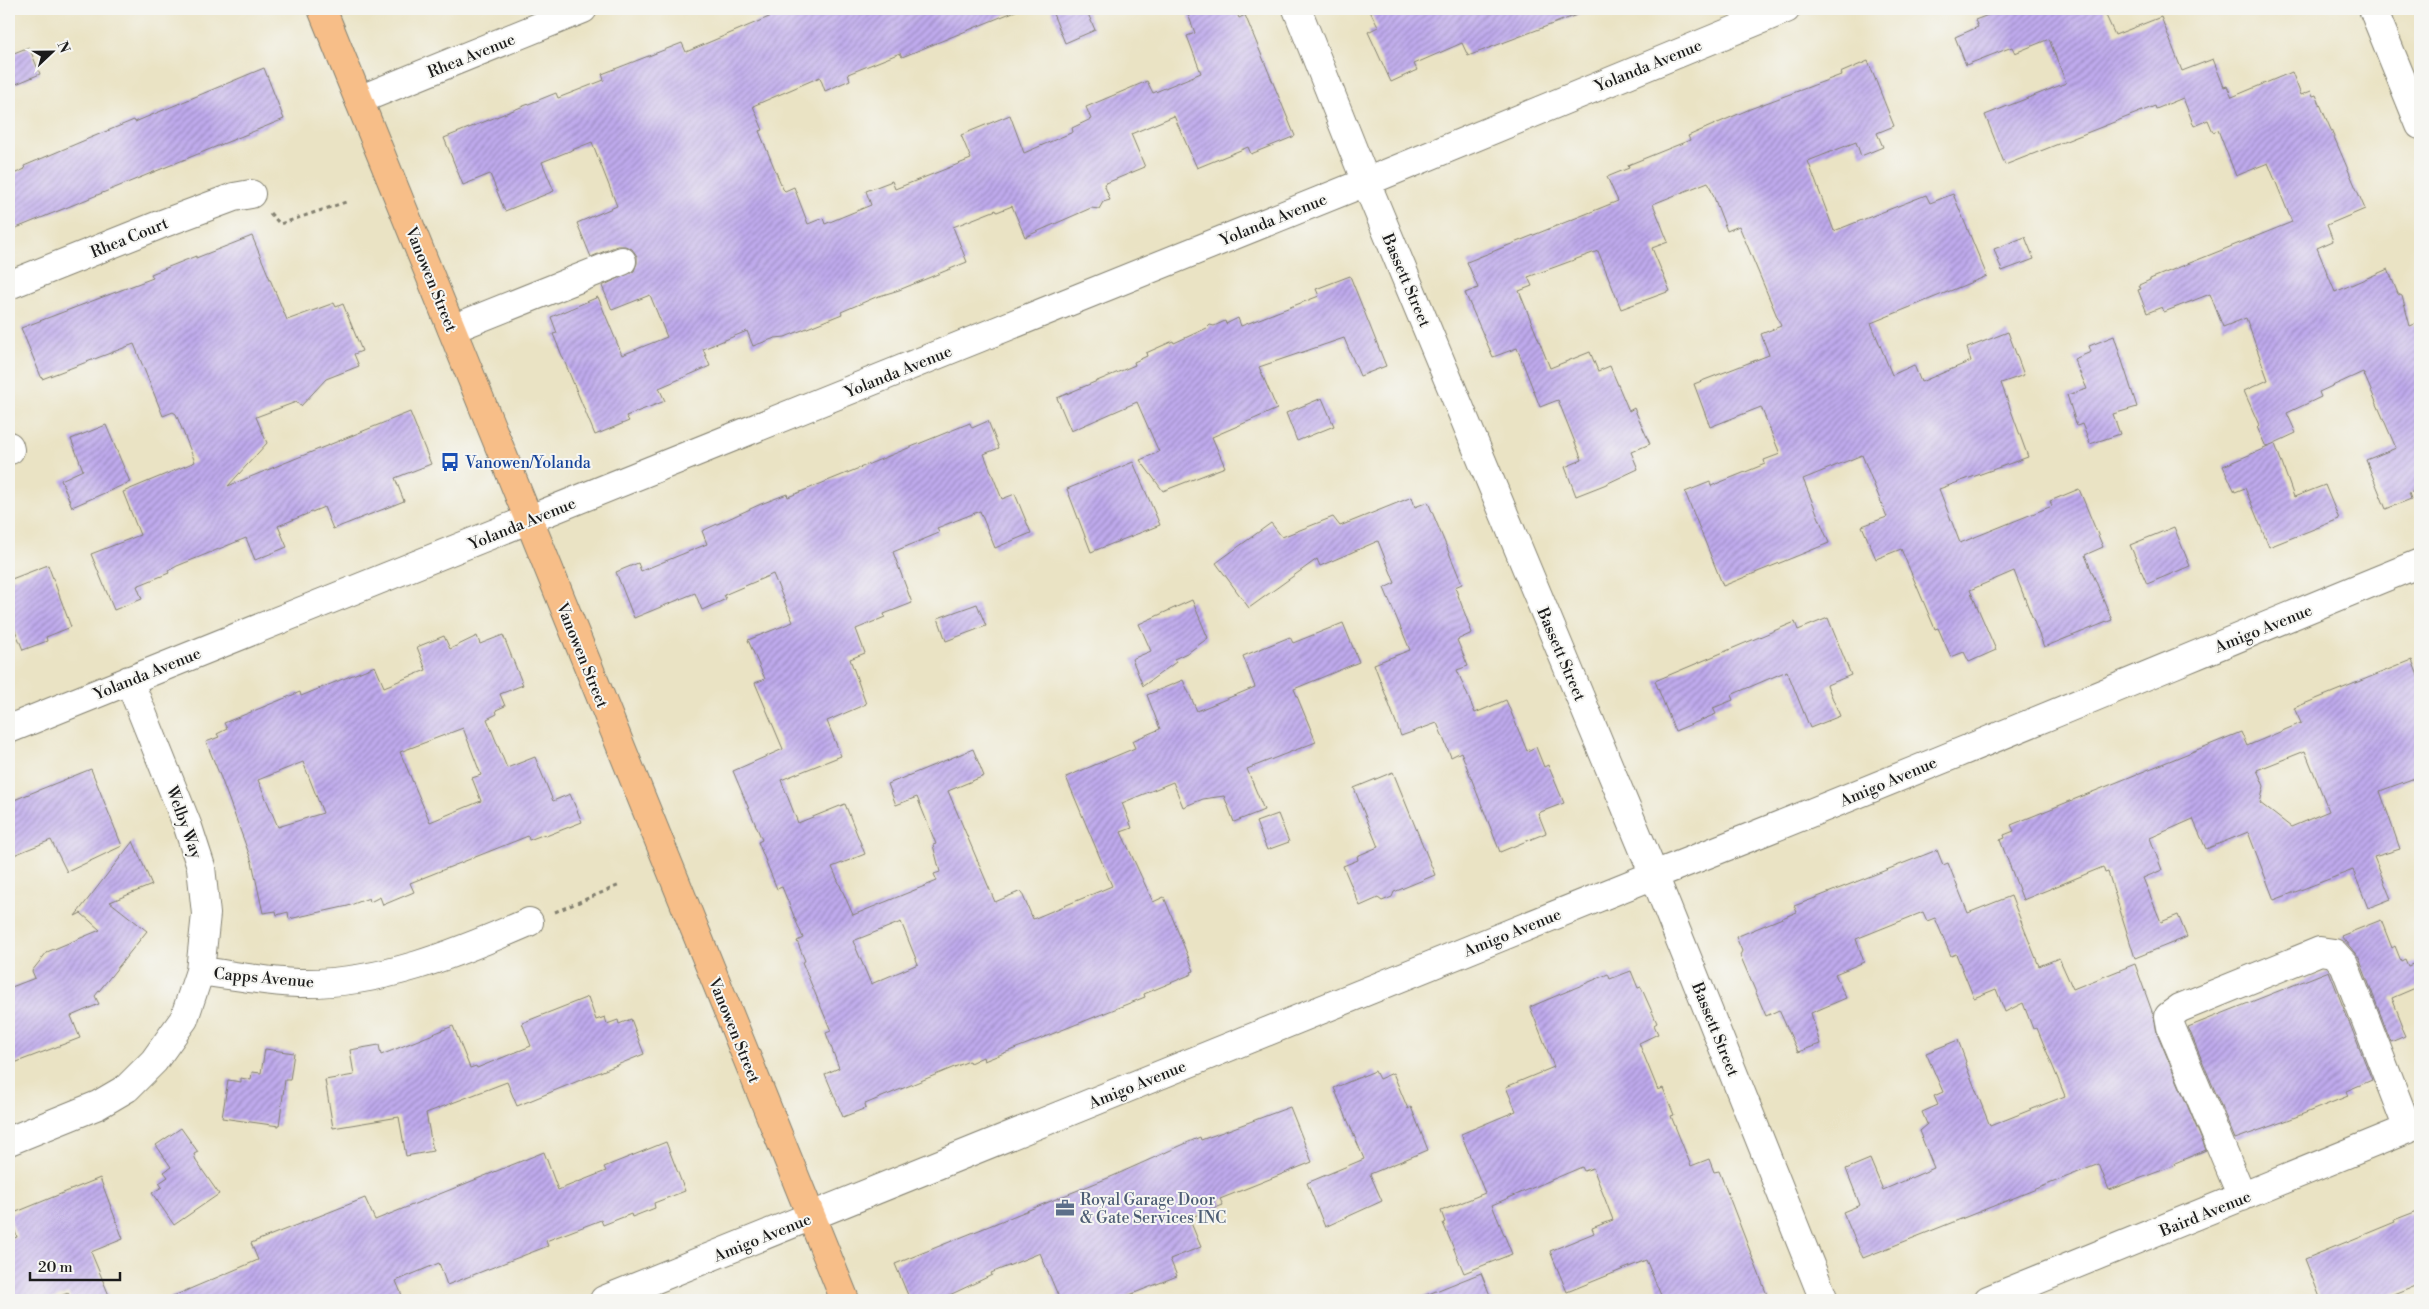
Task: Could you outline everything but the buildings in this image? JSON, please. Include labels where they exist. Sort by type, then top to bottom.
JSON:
[{"type":"main road","name":"Vanowen Street","points":[[322,9],[845,1300]]},
{"type":"street","name":"Rhea Avenue","points":[[359,100],[583,9]]},
{"type":"street","name":"Bassett Street","points":[[1297,9],[1366,182],[1654,875],[1824,1300]]},
{"type":"street","name":"Yolanda Avenue","points":[[9,729],[1366,182],[1786,9]]},
{"type":"street","points":[[2373,9],[2420,125]]},
{"type":"street","name":"Rhea Court","points":[[9,285],[159,224],[234,197],[251,194]]},
{"type":"street","points":[[452,330],[622,261]]},
{"type":"street","name":"Amigo Avenue","points":[[604,1300],[1824,808],[1910,771],[2420,563]]},
{"type":"street","name":"Welby Way","points":[[129,680],[188,827],[201,867],[206,914],[200,972]]},
{"type":"street","name":"Capps Avenue","points":[[9,1141],[98,1105],[127,1088],[154,1061],[184,1019],[200,972],[298,983],[361,980],[425,964],[529,922]]},
{"type":"street","points":[[2242,1197],[2171,1027],[2169,1016],[2180,1008],[2197,1001],[2320,951],[2334,953],[2344,964],[2414,1127]]},
{"type":"street","name":"Baird Avenue","points":[[1988,1300],[2414,1127]]},
{"type":"path","points":[[251,194],[280,224],[346,202]]},
{"type":"path","points":[[529,922],[620,885]]},
{"type":"place","name":"Vanowen/Yolanda","points":[[450,462]]},
{"type":"place","name":"Royal Garage Door & Gate Services INC","points":[[1065,1208]]}]
